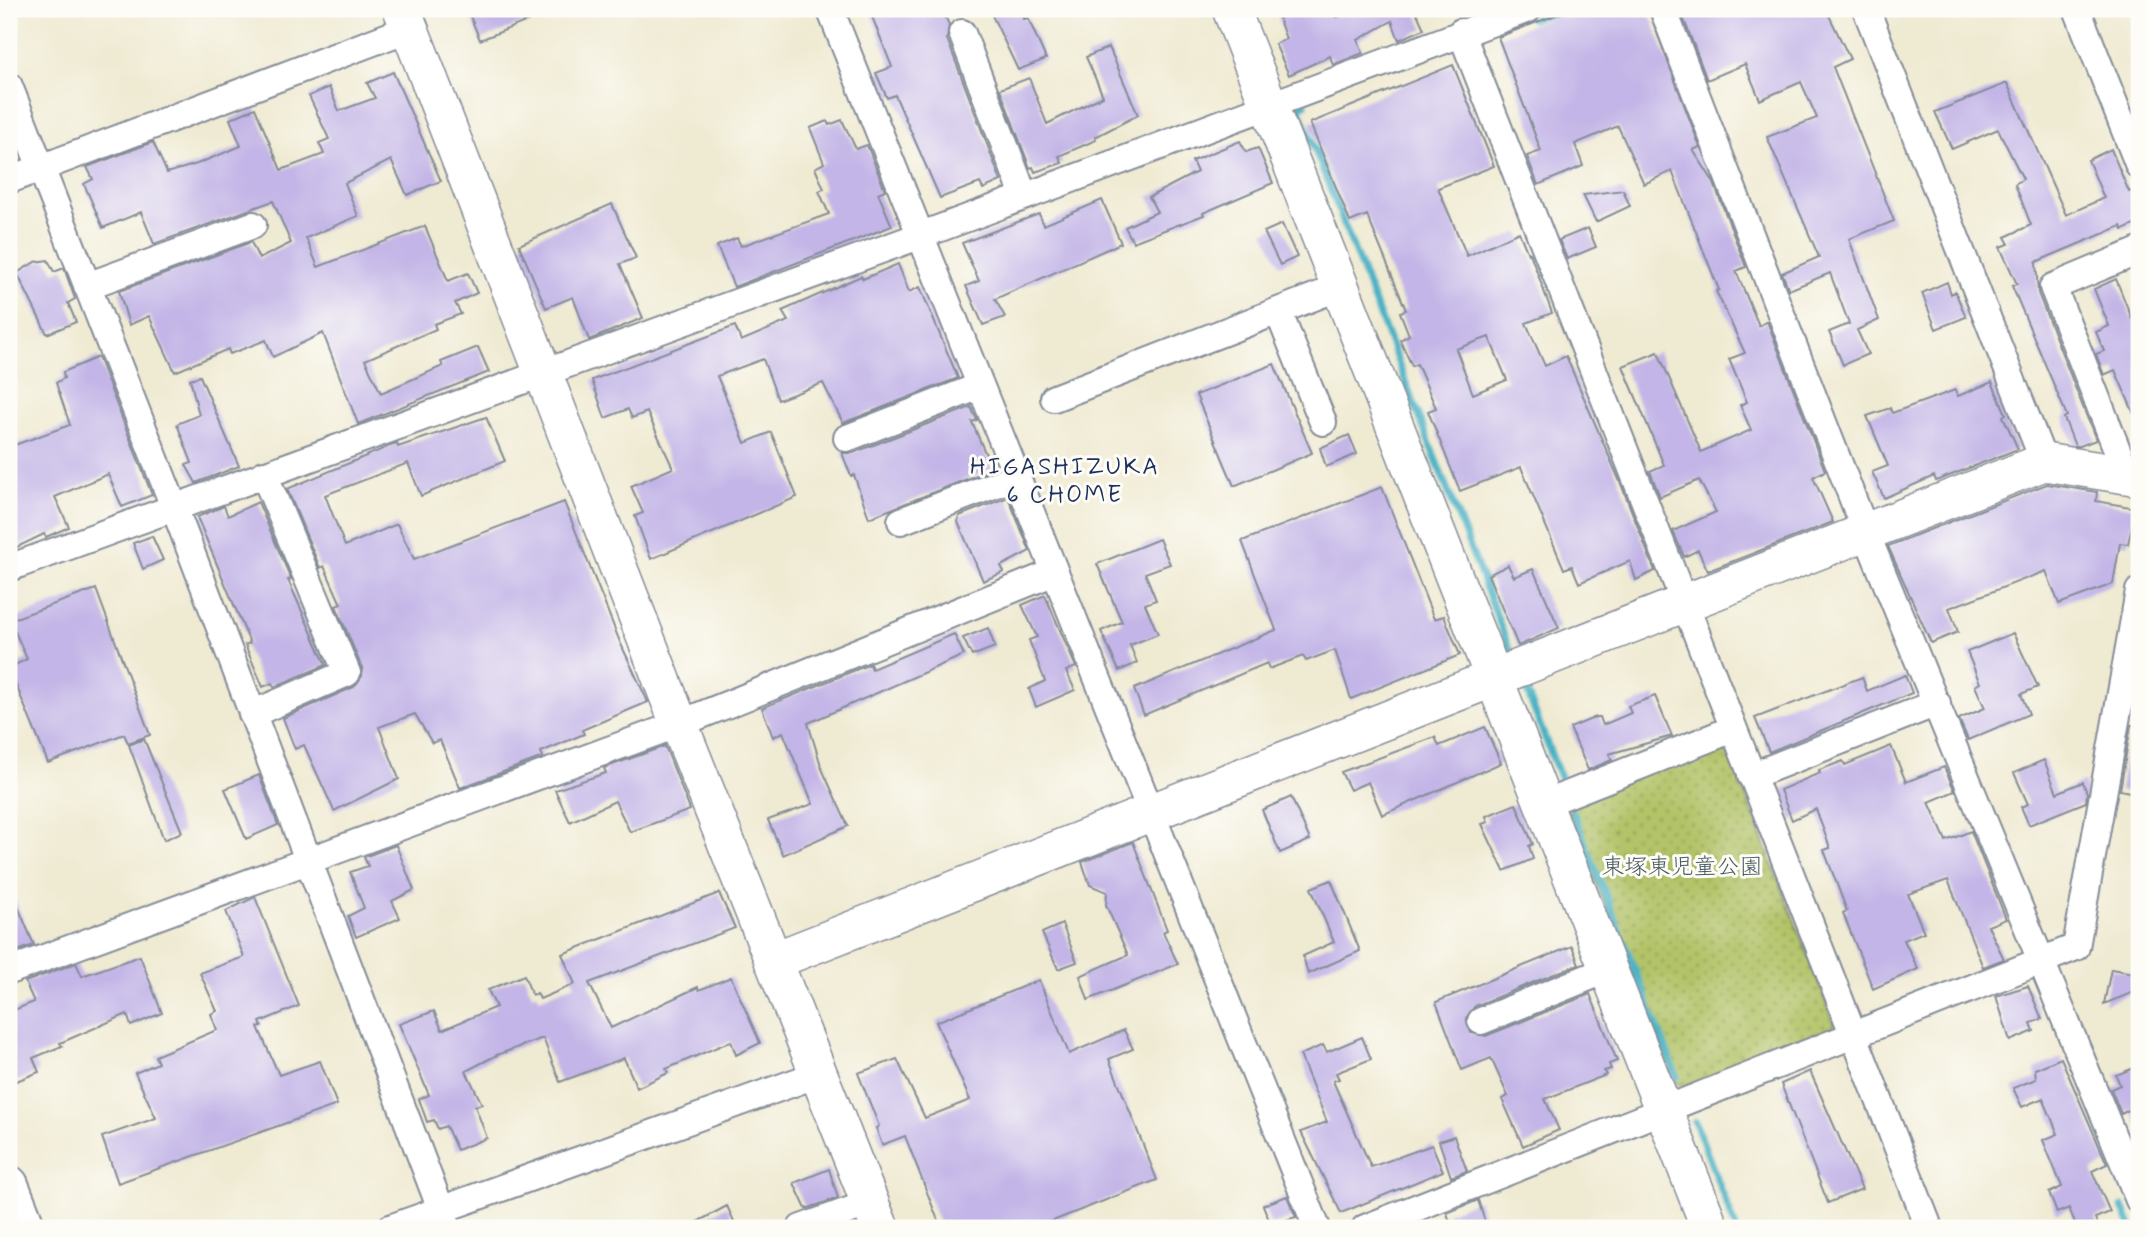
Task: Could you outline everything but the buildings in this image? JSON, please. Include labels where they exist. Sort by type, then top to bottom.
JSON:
[{"type":"highway","points":[[9,1185],[26,1228]]},
{"type":"street","points":[[830,9],[1317,1228]]},
{"type":"street","points":[[1231,9],[1710,1228]]},
{"type":"street","points":[[9,568],[919,236],[1528,9]]},
{"type":"street","points":[[1662,9],[1866,533],[2139,1200]]},
{"type":"street","points":[[1866,9],[2044,462]]},
{"type":"street","points":[[2077,9],[2139,166]]},
{"type":"street","points":[[9,180],[406,18],[679,724],[773,961],[821,1073],[875,1216],[801,1228]]},
{"type":"street","points":[[1461,32],[1928,1225],[1926,1228]]},
{"type":"street","points":[[962,33],[1024,196]]},
{"type":"street","points":[[9,86],[174,507],[444,1219]]},
{"type":"street","points":[[87,286],[253,225]]},
{"type":"street","points":[[2133,476],[2053,287],[2139,251]]},
{"type":"street","points":[[1054,398],[1340,287]]},
{"type":"street","points":[[1278,311],[1323,422]]},
{"type":"street","points":[[846,438],[980,386]]},
{"type":"street","points":[[773,961],[2044,462],[2133,476]]},
{"type":"street","points":[[252,714],[346,673],[264,474]]},
{"type":"street","points":[[901,521],[1017,476]]},
{"type":"street","points":[[9,971],[679,724],[1055,572]]},
{"type":"street","points":[[1365,1228],[2076,947],[2139,590]]},
{"type":"street","points":[[1751,776],[1937,703]]},
{"type":"street","points":[[1544,804],[1733,729]]},
{"type":"street","points":[[1481,1021],[1609,970]]},
{"type":"street","points":[[390,1228],[444,1219],[821,1073]]},
{"type":"green space","name":"東塚東児童公園","points":[[1716,743],[1727,747],[1835,1024],[1828,1034],[1690,1088],[1675,1083],[1568,812],[1576,800]]},
{"type":"waterway","points":[[1532,19],[1561,9]]},
{"type":"waterway","points":[[1305,104],[1298,106],[1510,650]]},
{"type":"waterway","points":[[1526,689],[1562,782]]},
{"type":"waterway","points":[[1573,812],[1677,1077]]},
{"type":"waterway","points":[[1695,1122],[1736,1228]]},
{"type":"waterway","points":[[2123,1207],[2132,1228]]},
{"type":"district","name":"HIGASHIZUKA 6 CHOME","points":[[1065,480]]}]
